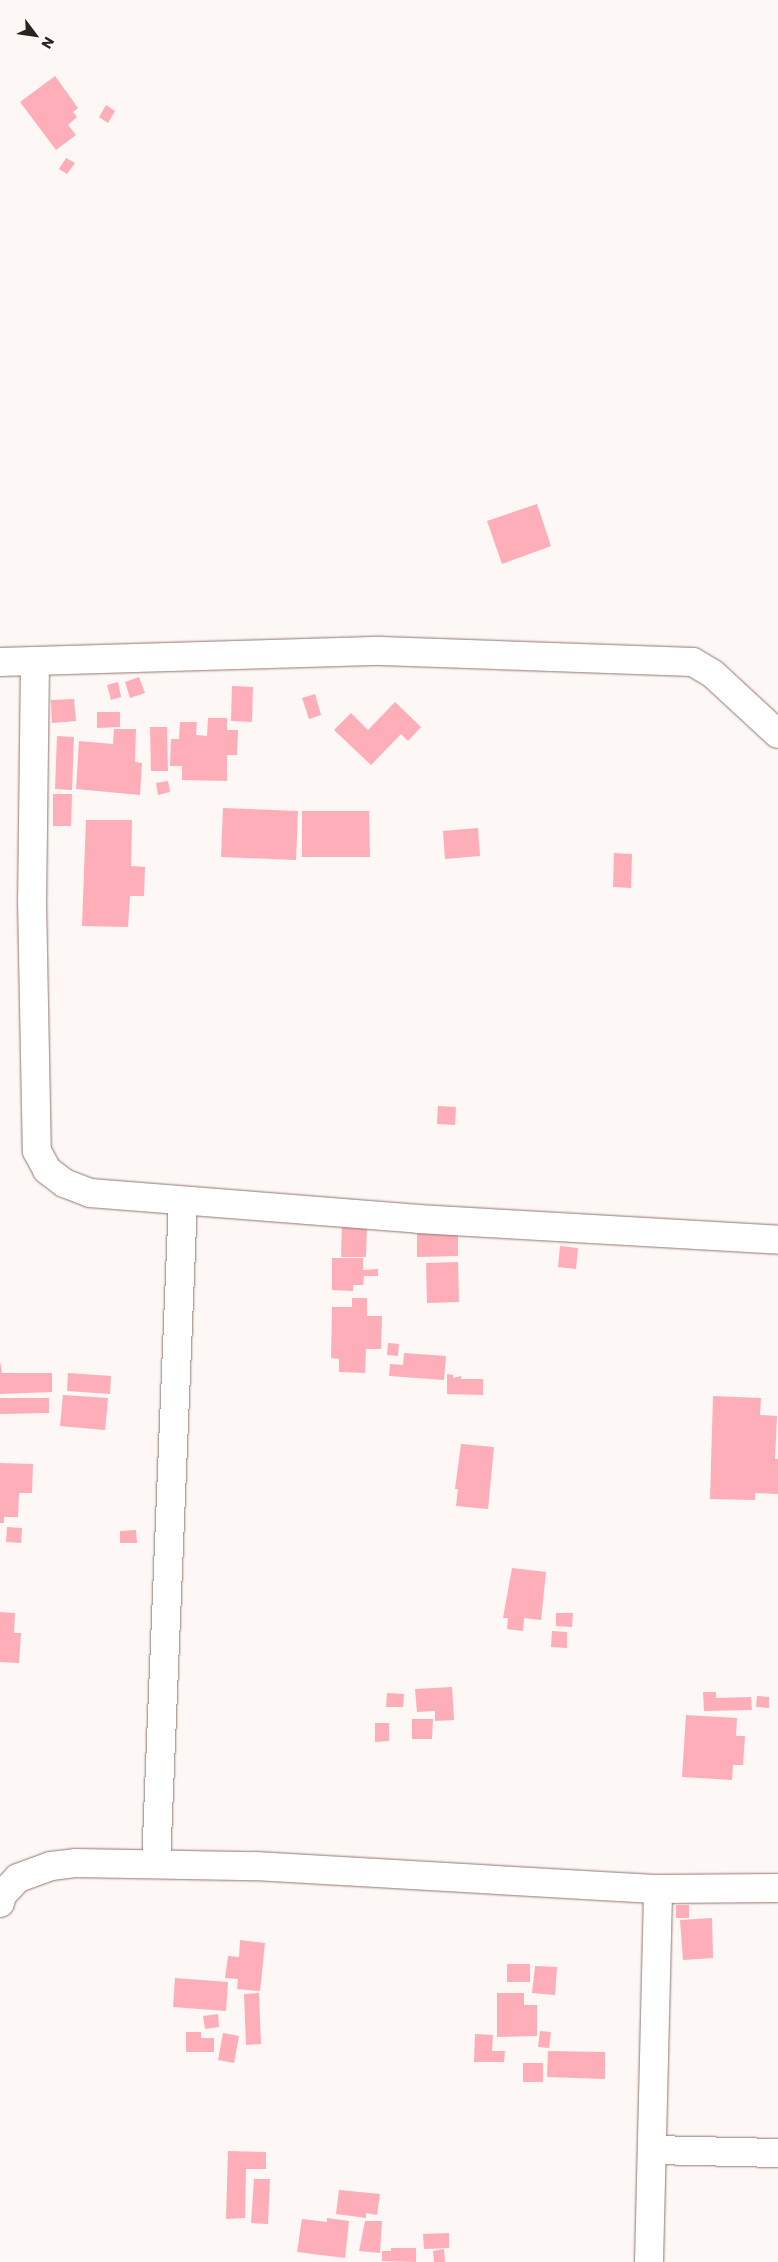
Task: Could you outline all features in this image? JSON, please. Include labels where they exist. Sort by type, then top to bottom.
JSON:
[{"type":"street","points":[[0,662],[381,651],[693,662],[713,674],[778,734]]},
{"type":"street","points":[[35,662],[32,900],[37,1151],[47,1170],[64,1183],[90,1193],[183,1201],[778,1240]]},
{"type":"street","points":[[156,1864],[183,1201]]},
{"type":"street","points":[[0,1903],[9,1878],[51,1866],[75,1863],[156,1864],[658,1889],[778,1888]]},
{"type":"street","points":[[650,2262],[654,2150],[658,1889]]},
{"type":"street","points":[[654,2150],[778,2154]]},
{"type":"building","points":[[55,76],[78,108],[73,112],[77,117],[68,125],[76,135],[56,150],[20,102]]},
{"type":"building","points":[[106,105],[115,111],[108,123],[99,117]]},
{"type":"building","points":[[66,158],[75,163],[67,174],[59,169]]},
{"type":"building","points":[[537,504],[551,546],[502,564],[487,521]]},
{"type":"building","points":[[139,677],[145,693],[130,698],[125,682]]},
{"type":"building","points":[[118,682],[121,697],[111,700],[107,685]]},
{"type":"building","points":[[232,686],[253,687],[252,722],[231,721]]},
{"type":"building","points":[[315,694],[321,715],[309,719],[302,698]]},
{"type":"building","points":[[74,699],[76,721],[52,723],[51,700]]},
{"type":"building","points":[[395,702],[421,727],[408,741],[401,734],[371,765],[334,730],[351,713],[368,730]]},
{"type":"building","points":[[97,712],[120,712],[120,727],[97,728]]},
{"type":"building","points":[[208,718],[227,718],[227,730],[238,730],[237,755],[227,755],[227,781],[182,780],[182,766],[170,766],[171,739],[179,739],[180,722],[197,722],[196,735],[207,736]]},
{"type":"building","points":[[150,727],[167,727],[168,771],[151,771]]},
{"type":"building","points":[[114,729],[136,729],[135,762],[142,763],[140,795],[76,789],[79,741],[113,744]]},
{"type":"building","points":[[57,736],[74,737],[72,790],[55,789]]},
{"type":"building","points":[[168,781],[170,792],[158,795],[156,783]]},
{"type":"building","points":[[53,794],[72,794],[71,826],[53,826]]},
{"type":"building","points":[[223,808],[298,811],[296,860],[221,857]]},
{"type":"building","points":[[302,811],[369,811],[370,857],[302,857]]},
{"type":"building","points":[[86,820],[132,820],[131,866],[145,867],[144,896],[130,896],[128,927],[82,926]]},
{"type":"building","points":[[478,828],[480,856],[445,859],[443,831]]},
{"type":"building","points":[[614,853],[632,854],[631,888],[613,887]]},
{"type":"building","points":[[438,1106],[456,1107],[455,1125],[437,1124]]},
{"type":"building","points":[[342,1226],[367,1227],[366,1257],[341,1257]]},
{"type":"building","points":[[458,1226],[458,1256],[417,1257],[417,1227]]},
{"type":"building","points":[[560,1246],[578,1248],[576,1269],[558,1267]]},
{"type":"building","points":[[332,1258],[363,1258],[363,1270],[378,1269],[378,1276],[364,1276],[363,1285],[353,1285],[353,1291],[332,1290]]},
{"type":"building","points":[[458,1262],[459,1302],[427,1303],[426,1263]]},
{"type":"building","points":[[352,1298],[367,1298],[367,1316],[382,1316],[381,1349],[366,1349],[365,1373],[339,1372],[339,1359],[331,1358],[332,1307],[352,1307]]},
{"type":"building","points":[[388,1343],[399,1344],[398,1356],[387,1355]]},
{"type":"building","points":[[404,1353],[446,1356],[444,1380],[389,1376],[390,1364],[403,1365]]},
{"type":"building","points":[[0,1361],[2,1373],[52,1373],[52,1392],[0,1394]]},
{"type":"building","points":[[68,1373],[111,1376],[110,1394],[67,1391]]},
{"type":"building","points":[[447,1374],[453,1375],[453,1378],[461,1376],[461,1379],[483,1379],[483,1395],[447,1394]]},
{"type":"building","points":[[63,1395],[108,1398],[105,1430],[60,1426]]},
{"type":"building","points":[[713,1396],[761,1398],[760,1415],[777,1416],[775,1459],[778,1459],[778,1494],[755,1493],[755,1500],[710,1499]]},
{"type":"building","points":[[0,1398],[49,1398],[49,1413],[0,1414]]},
{"type":"building","points":[[461,1444],[494,1447],[488,1509],[456,1506],[458,1489],[455,1489]]},
{"type":"building","points":[[0,1463],[33,1464],[32,1493],[19,1493],[18,1517],[4,1517],[4,1523],[0,1523]]},
{"type":"building","points":[[7,1527],[22,1528],[21,1543],[6,1542]]},
{"type":"building","points":[[136,1530],[137,1543],[120,1543],[120,1531]]},
{"type":"building","points":[[512,1568],[546,1572],[541,1620],[524,1618],[523,1631],[507,1629],[508,1618],[503,1618]]},
{"type":"building","points":[[0,1612],[15,1613],[14,1633],[21,1633],[19,1663],[0,1662]]},
{"type":"building","points":[[556,1613],[573,1613],[572,1627],[556,1626]]},
{"type":"building","points":[[552,1631],[567,1632],[567,1648],[551,1647]]},
{"type":"building","points":[[452,1687],[454,1720],[435,1721],[435,1711],[417,1712],[415,1689]]},
{"type":"building","points":[[703,1692],[716,1692],[716,1698],[751,1697],[752,1710],[704,1711]]},
{"type":"building","points":[[387,1693],[404,1694],[403,1707],[386,1707]]},
{"type":"building","points":[[757,1696],[769,1697],[769,1708],[756,1707]]},
{"type":"building","points":[[686,1715],[737,1718],[736,1736],[745,1736],[743,1765],[733,1765],[732,1780],[682,1777]]},
{"type":"building","points":[[412,1719],[433,1719],[432,1739],[412,1739]]},
{"type":"building","points":[[375,1723],[389,1723],[389,1741],[375,1742]]},
{"type":"building","points":[[676,1905],[689,1905],[689,1918],[676,1918]]},
{"type":"building","points":[[712,1918],[713,1958],[683,1960],[680,1920]]},
{"type":"building","points":[[240,1940],[265,1943],[260,1991],[237,1989],[238,1979],[225,1978],[228,1956],[239,1957]]},
{"type":"building","points":[[507,1964],[530,1964],[530,1982],[507,1982]]},
{"type":"building","points":[[535,1966],[557,1967],[555,1995],[532,1993]]},
{"type":"building","points":[[175,1978],[228,1982],[226,2011],[173,2007]]},
{"type":"building","points":[[259,1993],[261,2044],[246,2045],[244,1994]]},
{"type":"building","points":[[497,1993],[524,1993],[524,2005],[537,2005],[537,2036],[497,2037]]},
{"type":"building","points":[[218,2014],[219,2027],[205,2029],[203,2016]]},
{"type":"building","points":[[540,2031],[551,2032],[549,2048],[538,2047]]},
{"type":"building","points":[[186,2032],[201,2032],[201,2038],[214,2038],[214,2052],[186,2052]]},
{"type":"building","points":[[223,2033],[239,2036],[234,2063],[218,2060]]},
{"type":"building","points":[[475,2034],[493,2035],[492,2051],[505,2051],[504,2062],[474,2062]]},
{"type":"building","points":[[548,2051],[605,2052],[605,2079],[547,2077]]},
{"type":"building","points":[[523,2063],[543,2063],[543,2082],[523,2082]]},
{"type":"building","points":[[228,2151],[266,2152],[266,2169],[246,2169],[245,2218],[226,2219]]},
{"type":"building","points":[[254,2179],[270,2179],[268,2224],[251,2223]]},
{"type":"building","points":[[339,2190],[380,2194],[377,2215],[366,2213],[366,2218],[336,2214]]},
{"type":"building","points":[[327,2218],[349,2221],[345,2258],[297,2252],[302,2219],[327,2222]]},
{"type":"building","points":[[365,2221],[382,2221],[380,2253],[359,2251]]},
{"type":"building","points":[[449,2233],[449,2248],[424,2249],[423,2234]]},
{"type":"building","points":[[391,2248],[416,2248],[416,2262],[382,2261],[382,2251],[391,2251]]},
{"type":"building","points":[[444,2249],[445,2262],[434,2262],[433,2251]]}]
